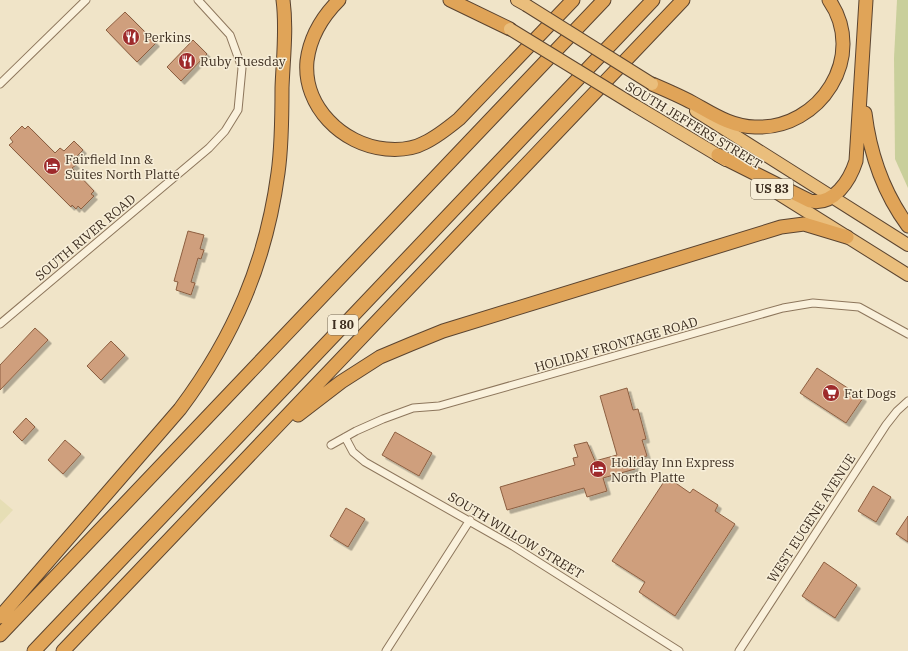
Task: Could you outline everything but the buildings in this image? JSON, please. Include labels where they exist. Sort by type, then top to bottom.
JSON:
[{"type":"highway","points":[[282,115],[284,32],[283,0]]},
{"type":"highway","points":[[0,617],[180,409],[201,382],[217,356],[242,305],[254,277],[262,251],[278,172],[282,115],[288,63],[290,0]]},
{"type":"highway","points":[[339,0],[323,17],[310,45],[307,61],[310,88],[322,112],[341,133],[366,146],[393,149],[407,148],[424,144],[453,123],[573,0]]},
{"type":"highway","points":[[450,0],[510,29]]},
{"type":"highway","name":"SOUTH JEFFERS STREET","points":[[464,0],[718,155],[908,275]]},
{"type":"highway","name":"I 80","points":[[0,635],[604,0]]},
{"type":"highway","name":"I 80","points":[[34,651],[653,0]]},
{"type":"highway","points":[[64,651],[683,0]]},
{"type":"highway","points":[[652,84],[737,125],[755,128],[774,126],[788,122],[807,113],[828,93],[841,62],[842,33],[834,6],[829,0]]},
{"type":"highway","points":[[718,155],[806,199],[818,202],[831,197],[847,182],[856,161],[866,0]]},
{"type":"highway","name":"SOUTH JEFFERS STREET","points":[[522,3],[908,245]]},
{"type":"highway","points":[[861,93],[866,129],[876,166],[887,192],[908,226]]},
{"type":"highway","points":[[237,469],[288,423],[341,382],[380,357],[443,331],[781,227],[804,224],[847,237]]},
{"type":"street","points":[[0,84],[86,0]]},
{"type":"street","name":"SOUTH RIVER ROAD","points":[[0,324],[208,148],[225,131],[238,110],[241,93],[242,68],[230,35],[198,0]]},
{"type":"street","name":"HOLIDAY FRONTAGE ROAD","points":[[331,445],[383,419],[413,408],[446,404],[783,308],[813,303],[859,307],[908,334]]},
{"type":"street","name":"WEST EUGENE AVENUE","points":[[739,651],[886,425],[897,411],[908,401]]},
{"type":"street","name":"SOUTH WILLOW STREET","points":[[345,437],[353,452],[366,462],[470,520],[679,651]]},
{"type":"street","points":[[386,651],[470,520]]},
{"type":"shaded area","points":[[0,499],[13,510],[0,524]]},
{"type":"green space","points":[[897,0],[908,0],[908,188],[895,159],[894,58]]},
{"type":"place","name":"Perkins","points":[[131,37]]},
{"type":"place","name":"Ruby Tuesday","points":[[187,61]]},
{"type":"place","name":"Fairfield Inn & Suites North Platte","points":[[52,166]]},
{"type":"place","name":"Fat Dogs","points":[[831,393]]},
{"type":"place","name":"Holiday Inn Express North Platte","points":[[598,469]]}]
